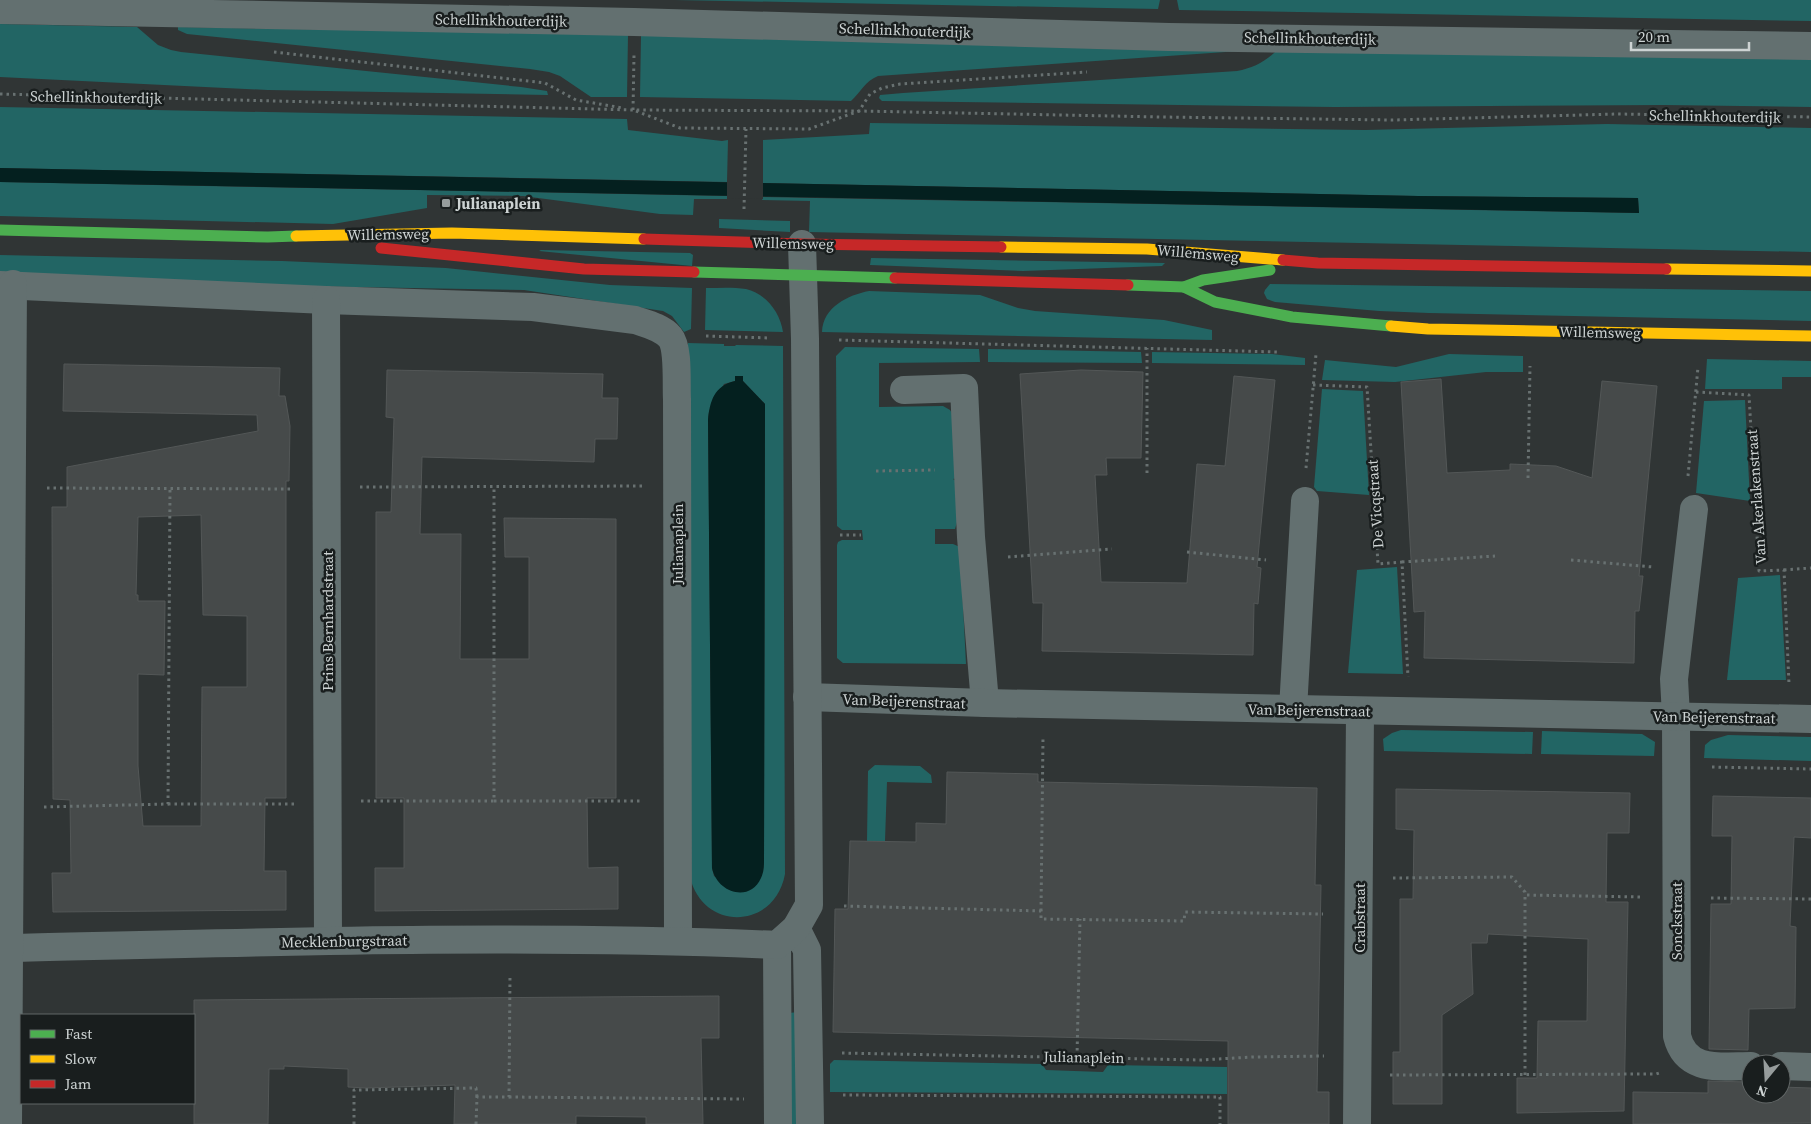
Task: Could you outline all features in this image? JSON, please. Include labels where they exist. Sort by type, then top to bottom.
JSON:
[{"type":"street","name":"Schellinkhouterdijk","points":[[0,10],[615,22],[1168,37],[1811,46]]},
{"type":"street","name":"Willemsweg","points":[[0,230],[268,237],[393,232],[452,233],[802,244],[1147,249],[1318,263],[1811,271]]},
{"type":"street","name":"Willemsweg","points":[[268,237],[584,269],[1184,287],[1203,280],[1318,263]]},
{"type":"street","points":[[778,1112],[794,926],[807,697],[805,339],[802,244]]},
{"type":"street","points":[[8,1124],[11,488],[6,284],[326,300]]},
{"type":"street","name":"Willemsweg","points":[[1184,287],[1215,302],[1292,317],[1428,329],[1811,336]]},
{"type":"street","name":"Prins Bernhardstraat","points":[[326,300],[328,941]]},
{"type":"street","name":"Julianaplein","points":[[326,300],[533,307],[635,320],[651,325],[670,338],[675,353],[677,399],[678,941]]},
{"type":"street","points":[[904,390],[964,388],[973,560],[985,704]]},
{"type":"street","points":[[1293,709],[1305,501]]},
{"type":"street","points":[[1676,716],[1674,679],[1694,510]]},
{"type":"street","name":"Van Beijerenstraat","points":[[807,697],[985,704],[1801,719]]},
{"type":"street","name":"Crabstraat","points":[[1357,1124],[1360,711]]},
{"type":"street","name":"Sonckstraat","points":[[1676,716],[1677,1036],[1679,1047],[1685,1056]]},
{"type":"street","points":[[678,941],[794,926]]},
{"type":"street","points":[[794,926],[806,950],[810,1124]]},
{"type":"street","name":"Mecklenburgstraat","points":[[10,948],[328,941],[678,941]]},
{"type":"street","points":[[1685,1056],[1697,1063],[1711,1066],[1741,1066]]},
{"type":"street","points":[[1791,1066],[1811,1067]]},
{"type":"path","points":[[271,52],[545,83],[576,100],[633,110],[680,128],[809,129],[859,111],[870,94],[882,88],[900,84],[1094,71]]},
{"type":"path","points":[[633,110],[634,54]]},
{"type":"path","name":"Schellinkhouterdijk","points":[[0,94],[633,110],[859,111],[1153,117],[1394,120],[1618,114],[1811,117]]},
{"type":"path","points":[[744,204],[746,129]]},
{"type":"path","points":[[1528,478],[1530,330]]},
{"type":"path","points":[[1694,510],[1687,491],[1701,334]]},
{"type":"path","points":[[697,336],[1278,352]]},
{"type":"path","points":[[1147,348],[1147,473]]},
{"type":"path","points":[[1305,501],[1304,489],[1316,354]]},
{"type":"path","name":"De Vicqstraat","points":[[1313,385],[1367,387],[1378,564],[1402,562],[1410,711]]},
{"type":"path","name":"Van Akerlakenstraat","points":[[1696,392],[1749,395],[1759,571],[1784,570],[1801,719]]},
{"type":"path","points":[[327,462],[352,462],[352,487],[677,486]]},
{"type":"path","points":[[876,472],[968,470]]},
{"type":"path","points":[[494,487],[494,801]]},
{"type":"path","points":[[11,488],[326,489]]},
{"type":"path","points":[[168,804],[170,488]]},
{"type":"path","points":[[973,560],[1112,549]]},
{"type":"path","points":[[1187,552],[1302,564]]},
{"type":"path","points":[[1402,562],[1495,556]]},
{"type":"path","points":[[1571,560],[1688,571]]},
{"type":"path","points":[[1784,570],[1811,568]]},
{"type":"path","points":[[1043,704],[1041,919],[1184,921],[1184,912],[1359,915]]},
{"type":"path","points":[[1676,767],[1811,769]]},
{"type":"path","points":[[9,808],[168,804],[351,808],[351,801],[678,801]]},
{"type":"path","points":[[1359,878],[1512,877],[1525,895],[1525,1075]]},
{"type":"path","points":[[1525,895],[1811,899]]},
{"type":"path","points":[[794,926],[1041,911]]},
{"type":"path","points":[[1077,1057],[1080,919]]},
{"type":"path","points":[[510,940],[510,1097]]},
{"type":"path","name":"Julianaplein","points":[[809,1052],[1201,1060],[1253,1057],[1357,1066],[1525,1075],[1656,1074],[1685,1056]]},
{"type":"path","points":[[354,1124],[354,1090],[476,1088],[476,1124]]},
{"type":"path","points":[[810,1095],[1220,1097],[1220,1124]]},
{"type":"path","points":[[477,1097],[510,1097],[778,1112]]},
{"type":"shaded area","points":[[675,0],[1160,0],[1158,9]]},
{"type":"shaded area","points":[[1177,0],[1811,0],[1811,21],[1179,10]]},
{"type":"shaded area","points":[[0,24],[137,27],[158,45],[181,52],[521,87],[547,91],[548,95],[268,90],[0,77]]},
{"type":"shaded area","points":[[178,27],[628,35],[627,97],[591,97],[560,76],[530,69],[187,34],[178,30]]},
{"type":"shaded area","points":[[641,35],[1240,51],[878,76],[866,84],[851,101],[640,97]]},
{"type":"shaded area","points":[[1279,48],[1811,57],[1811,107],[1664,105],[1335,107],[882,101],[879,98],[880,95],[903,93],[1237,71],[1260,63]]},
{"type":"shaded area","points":[[0,107],[627,119],[628,130],[722,141],[728,140],[727,182],[0,168]]},
{"type":"shaded area","points":[[870,123],[1365,130],[1607,124],[1811,128],[1811,252],[809,232],[810,201],[762,200],[763,197],[1639,213],[1638,198],[1418,196],[763,183],[763,140],[869,134]]},
{"type":"shaded area","points":[[0,168],[1418,196],[1638,198],[1639,213],[0,182]]},
{"type":"shaded area","points":[[0,182],[727,196],[727,199],[694,199],[693,215],[660,214],[523,196],[427,195],[427,208],[333,224],[0,216]]},
{"type":"shaded area","points":[[719,219],[790,221],[790,232],[719,228]]},
{"type":"shaded area","points":[[539,251],[690,253],[693,255],[692,266]]},
{"type":"shaded area","points":[[0,255],[282,261],[446,268],[610,285],[692,288],[691,329],[684,332],[672,316],[663,311],[524,290],[0,281]]},
{"type":"shaded area","points":[[871,258],[1165,263],[1162,266],[1023,271],[870,265]]},
{"type":"shaded area","points":[[1270,284],[1811,291],[1811,321],[1379,311],[1275,302],[1267,299],[1264,293]]},
{"type":"shaded area","points":[[706,288],[746,289],[760,295],[775,311],[783,332],[705,330]]},
{"type":"shaded area","points":[[869,291],[980,295],[1018,308],[1035,311],[1164,320],[1212,330],[1212,340],[822,332],[823,323],[832,309],[845,299]]},
{"type":"shaded area","points":[[688,343],[724,344],[724,346],[783,346],[785,874],[779,892],[768,906],[754,914],[739,917],[723,915],[709,908],[697,895],[690,877]],"holes":[[[735,376],[743,377],[743,381],[765,404],[764,859],[763,872],[748,890],[738,892],[714,876],[712,868],[708,420],[709,411],[724,384],[735,381]]]},
{"type":"shaded area","points":[[845,347],[979,349],[980,362],[879,363],[879,407],[943,406],[950,410],[953,415],[957,478],[953,479],[956,481],[958,519],[955,529],[935,529],[935,544],[953,544],[960,547],[966,664],[843,663],[837,658],[837,545],[842,540],[863,540],[862,530],[842,530],[837,526],[836,356]]},
{"type":"shaded area","points":[[988,349],[1141,352],[1142,363],[988,362]]},
{"type":"shaded area","points":[[1152,352],[1272,354],[1305,358],[1305,365],[1152,363]]},
{"type":"shaded area","points":[[1449,354],[1523,356],[1523,372],[1486,372],[1395,382],[1322,380],[1325,360],[1396,367]]},
{"type":"shaded area","points":[[1707,359],[1811,361],[1811,377],[1782,377],[1782,389],[1705,389]]},
{"type":"shaded area","points":[[735,376],[743,376],[743,381],[765,404],[764,866],[762,876],[756,886],[742,892],[734,892],[720,884],[712,868],[708,420],[714,395],[728,383],[735,381]]},
{"type":"shaded area","points":[[1322,389],[1363,391],[1369,495],[1317,491],[1314,487]]},
{"type":"shaded area","points":[[1745,400],[1750,501],[1696,493],[1704,401]]},
{"type":"shaded area","points":[[1397,567],[1403,674],[1348,673],[1357,570]]},
{"type":"shaded area","points":[[1780,575],[1786,680],[1727,680],[1738,578]]},
{"type":"shaded area","points":[[1401,730],[1533,732],[1532,754],[1384,751],[1383,739]]},
{"type":"shaded area","points":[[1542,731],[1642,734],[1655,742],[1654,756],[1541,754]]},
{"type":"shaded area","points":[[1728,735],[1811,737],[1811,761],[1704,758],[1705,745],[1711,740]]},
{"type":"shaded area","points":[[875,765],[920,766],[931,775],[932,783],[887,782],[885,841],[867,841],[868,771]]},
{"type":"shaded area","points":[[798,1012],[799,1124],[790,1124],[789,1013]]},
{"type":"shaded area","points":[[834,1060],[1042,1064],[1046,1070],[1103,1072],[1108,1065],[1227,1067],[1227,1094],[830,1092],[830,1064]]},
{"type":"pier","points":[[727,180],[763,180],[763,199],[727,198]]},
{"type":"building","points":[[64,364],[280,368],[279,396],[285,396],[290,426],[289,481],[286,481],[286,798],[265,798],[264,871],[286,871],[286,910],[53,912],[52,873],[71,873],[70,800],[53,799],[52,507],[67,507],[67,467],[258,431],[257,415],[63,411]],"holes":[[[201,515],[203,615],[247,616],[247,687],[202,687],[201,826],[143,826],[138,766],[138,674],[164,675],[165,601],[138,601],[138,595],[136,595],[138,517]]]},
{"type":"building","points":[[387,370],[603,374],[602,398],[618,398],[617,439],[595,439],[594,462],[422,457],[420,534],[461,534],[460,659],[529,659],[529,557],[505,557],[504,518],[616,519],[616,798],[587,798],[588,868],[618,867],[618,909],[375,911],[375,868],[404,868],[404,798],[376,798],[376,512],[391,512],[394,418],[386,417]]},
{"type":"building","points":[[1081,370],[1143,372],[1141,458],[1106,458],[1107,475],[1095,475],[1101,582],[1187,583],[1197,464],[1225,466],[1234,376],[1275,380],[1257,567],[1261,568],[1258,604],[1254,603],[1253,655],[1042,651],[1043,603],[1033,603],[1020,374]]},
{"type":"building","points":[[1441,379],[1447,473],[1510,470],[1510,464],[1556,466],[1592,478],[1602,381],[1657,386],[1639,576],[1643,576],[1639,611],[1635,611],[1634,663],[1424,658],[1425,611],[1414,612],[1401,382]]},
{"type":"building","points":[[947,772],[1038,774],[1038,782],[1317,788],[1315,885],[1321,885],[1317,1092],[1329,1092],[1329,1124],[1228,1124],[1228,1041],[833,1032],[835,909],[848,909],[850,841],[916,842],[916,823],[946,824]]},
{"type":"building","points":[[1396,789],[1630,793],[1629,833],[1607,833],[1606,902],[1628,902],[1624,1111],[1517,1113],[1517,1078],[1537,1078],[1538,1021],[1587,1021],[1588,939],[1488,934],[1487,943],[1471,943],[1473,994],[1442,1015],[1442,1104],[1393,1104],[1393,1052],[1400,1052],[1400,899],[1413,899],[1414,830],[1396,829]]},
{"type":"building","points":[[1713,796],[1811,798],[1811,838],[1794,837],[1790,926],[1796,927],[1795,1008],[1749,1009],[1748,1050],[1709,1049],[1711,904],[1731,904],[1732,836],[1712,836]]},
{"type":"building","points":[[719,996],[719,1038],[701,1038],[703,1124],[646,1124],[646,1117],[576,1116],[576,1124],[454,1124],[455,1085],[348,1087],[348,1069],[284,1066],[284,1069],[269,1069],[268,1124],[194,1124],[194,1000]]},
{"type":"building","points":[[1708,1081],[1741,1082],[1741,1104],[1791,1104],[1791,1087],[1811,1088],[1811,1123],[1633,1124],[1633,1092],[1708,1093]]},
{"type":"traffic: fast","points":[[0,230],[268,237],[296,236]]},
{"type":"traffic: fast","points":[[1128,285],[1184,287],[1203,280],[1270,270]]},
{"type":"traffic: fast","points":[[694,272],[895,278]]},
{"type":"traffic: fast","points":[[1184,287],[1215,302],[1292,317],[1391,326]]},
{"type":"traffic: slow","points":[[296,236],[452,233],[644,239]]},
{"type":"traffic: slow","points":[[1001,247],[1147,249],[1283,260]]},
{"type":"traffic: slow","points":[[1666,269],[1811,271]]},
{"type":"traffic: slow","points":[[1391,326],[1428,329],[1811,336]]},
{"type":"traffic: jam","points":[[644,239],[1001,247]]},
{"type":"traffic: jam","points":[[381,248],[584,269],[694,272]]},
{"type":"traffic: jam","points":[[1283,260],[1318,263],[1666,269]]},
{"type":"traffic: jam","points":[[895,278],[1128,285]]},
{"type":"place","name":"Julianaplein","points":[[446,203]]}]
